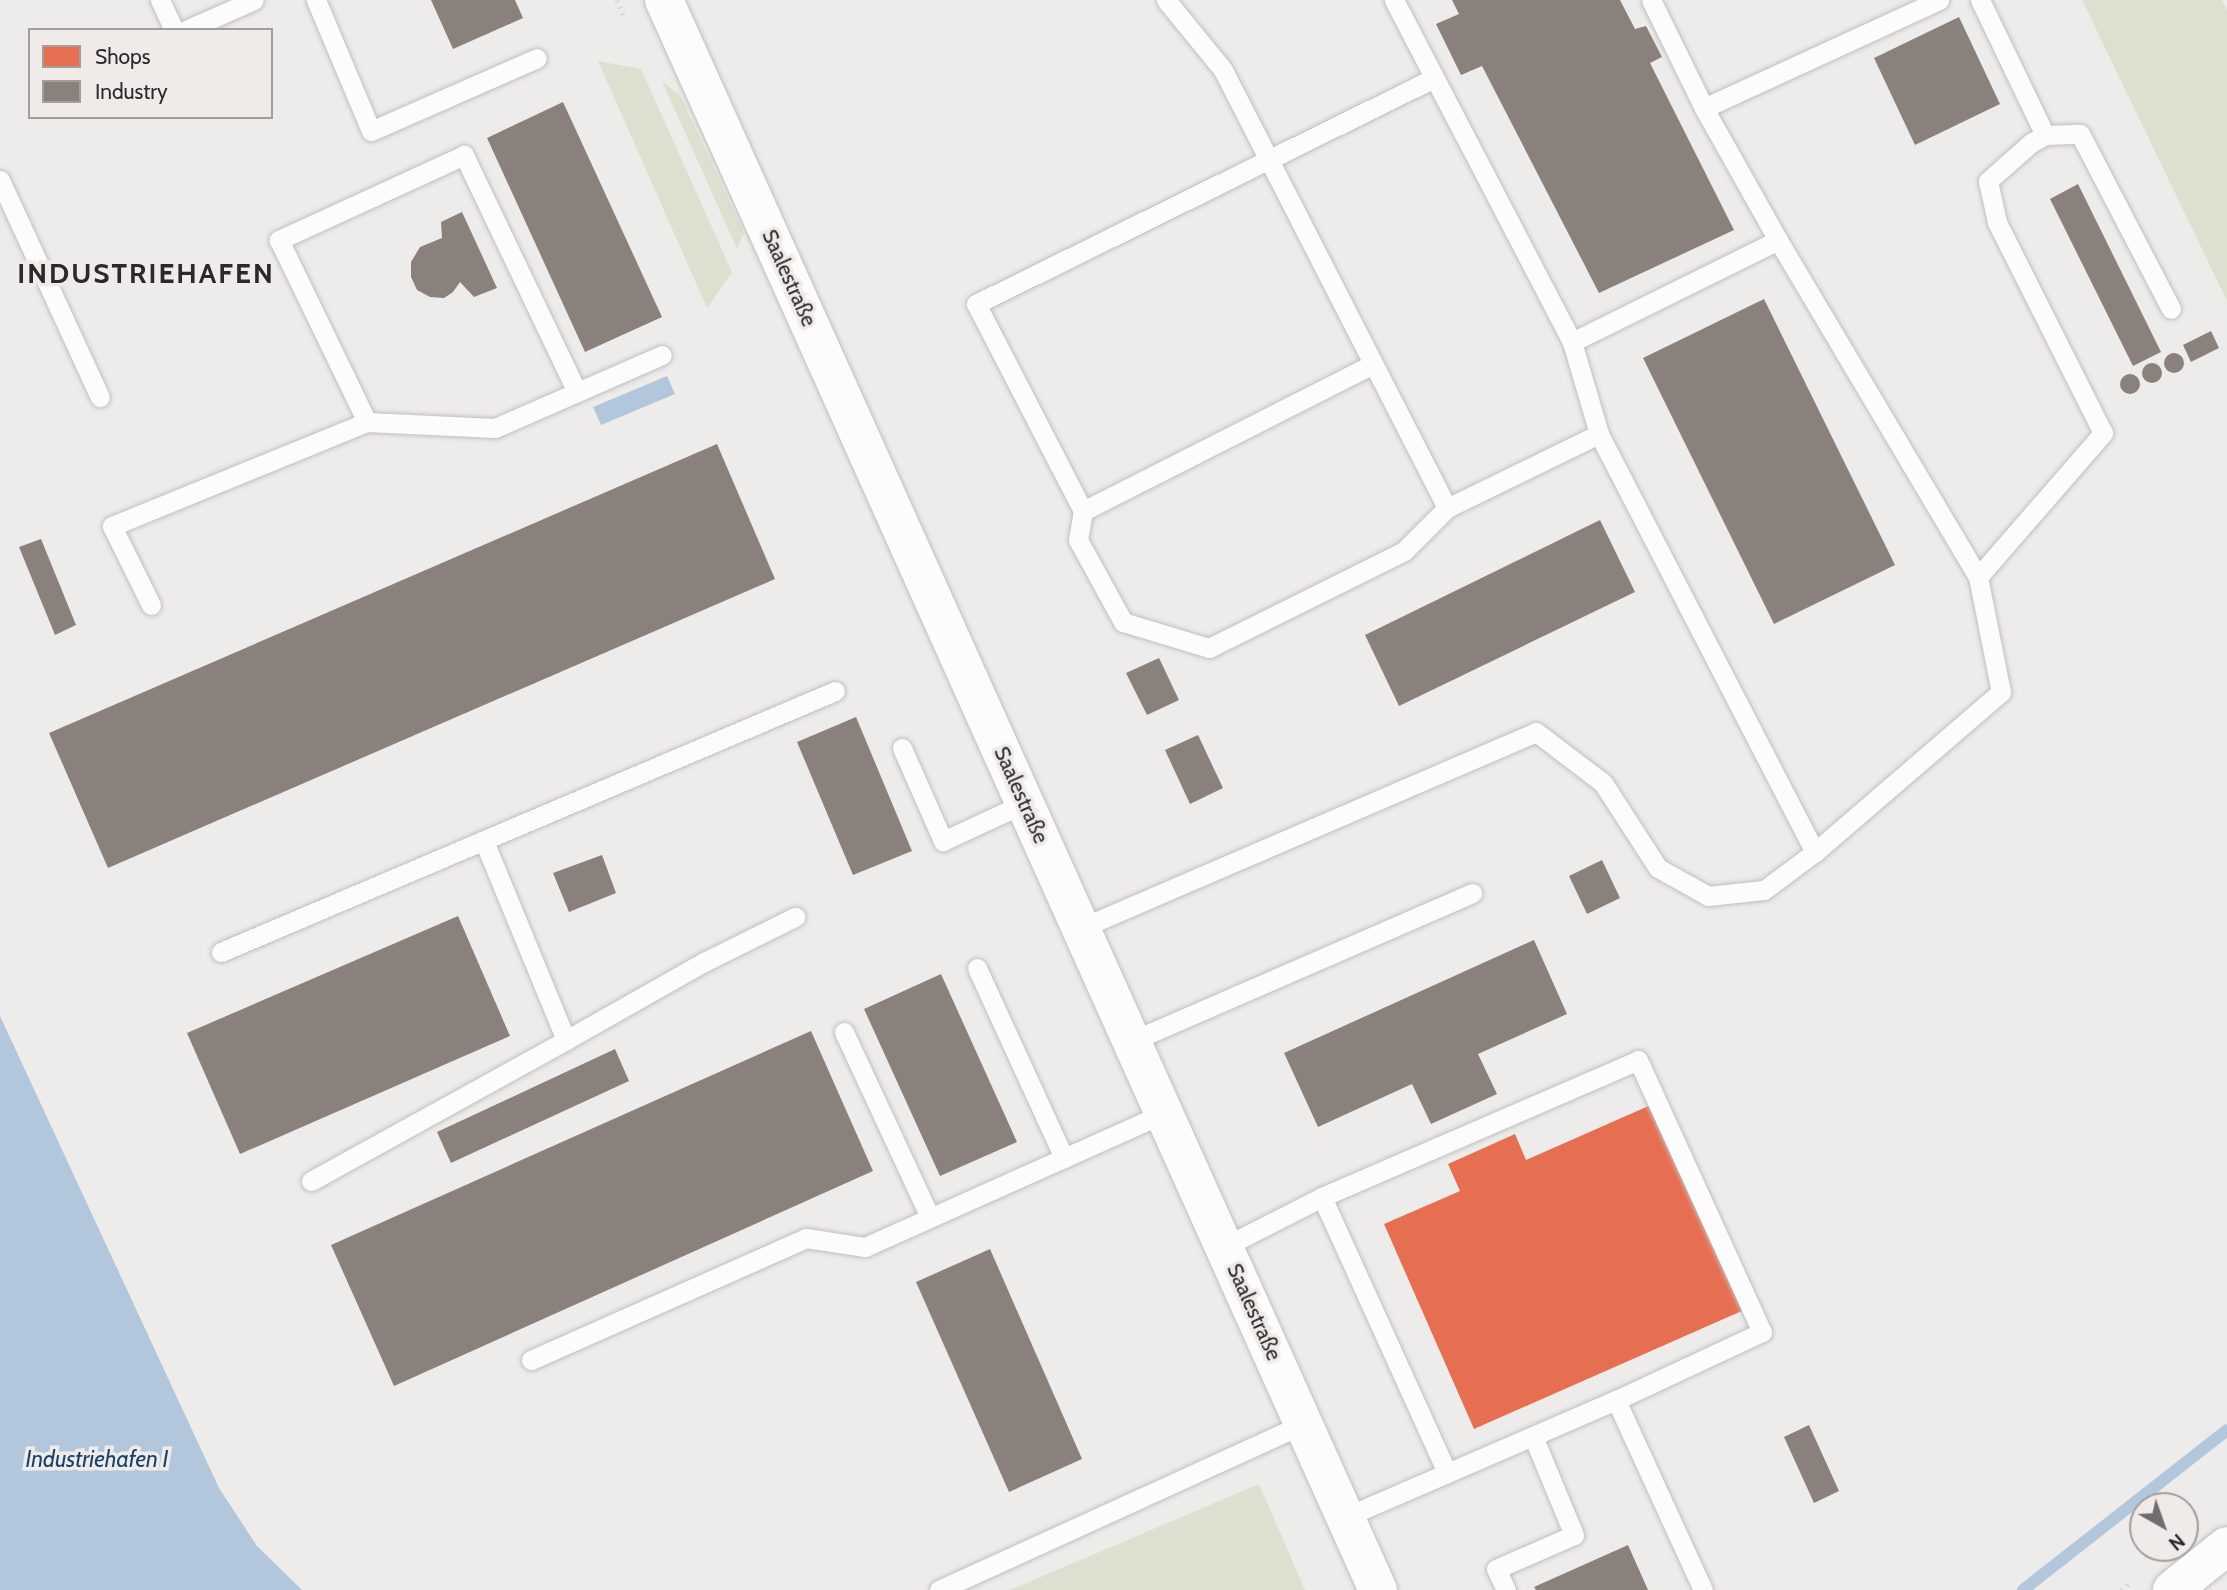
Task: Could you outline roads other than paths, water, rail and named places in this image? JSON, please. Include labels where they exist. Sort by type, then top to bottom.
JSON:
[{"type":"main road","name":"Saalestraße","points":[[664,0],[1378,1590]]},
{"type":"main road","points":[[2172,1590],[2227,1546]]},
{"type":"lane","points":[[160,0],[173,28]]},
{"type":"lane","points":[[191,28],[254,0]]},
{"type":"lane","points":[[316,0],[371,131],[537,58]]},
{"type":"lane","points":[[1166,0],[1223,70],[1447,508]]},
{"type":"lane","points":[[1394,0],[1572,342],[1599,434],[1815,852]]},
{"type":"lane","points":[[1081,928],[1536,732],[1603,783],[1658,869],[1708,896],[1764,890],[1815,852],[2001,692],[1978,577],[1778,240],[1704,108],[1651,0]]},
{"type":"lane","points":[[1704,108],[1939,0]]},
{"type":"lane","points":[[1980,0],[2045,135]]},
{"type":"lane","points":[[1434,78],[976,304],[1083,511],[1078,540],[1123,622],[1209,648],[1404,551],[1447,508],[1599,434]]},
{"type":"lane","points":[[1978,577],[2103,433],[1997,222],[1988,181],[2031,143],[2045,135],[2080,134],[2171,309]]},
{"type":"lane","points":[[367,422],[279,240],[464,155],[577,392]]},
{"type":"lane","points":[[0,180],[100,397]]},
{"type":"lane","points":[[1572,342],[1778,240]]},
{"type":"lane","points":[[151,605],[112,526],[367,422],[495,428],[662,355]]},
{"type":"lane","points":[[1083,511],[1373,364]]},
{"type":"lane","points":[[221,952],[835,691]]},
{"type":"lane","points":[[902,748],[943,841],[1025,803]]},
{"type":"lane","points":[[484,841],[566,1040]]},
{"type":"lane","points":[[1132,1041],[1472,893]]},
{"type":"lane","points":[[311,1181],[704,962],[796,917]]},
{"type":"lane","points":[[977,968],[1064,1158]]},
{"type":"lane","points":[[844,1032],[930,1217]]},
{"type":"lane","points":[[1224,1247],[1322,1197],[1638,1060],[1762,1332],[1616,1400],[1346,1517]]},
{"type":"lane","points":[[531,1360],[806,1238],[865,1247],[1164,1113]]},
{"type":"lane","points":[[1322,1197],[1447,1473]]},
{"type":"lane","points":[[1616,1400],[1703,1590]]},
{"type":"lane","points":[[939,1590],[1304,1424]]},
{"type":"lane","points":[[1506,1590],[1496,1569],[1574,1535],[1533,1436]]},
{"type":"water","points":[[667,376],[675,394],[601,425],[593,407]]},
{"type":"water","name":"Industriehafen I","points":[[0,1016],[219,1488],[257,1546],[302,1590],[0,1590]]},
{"type":"waterway","points":[[2023,1590],[2227,1430]]},
{"type":"district","name":"INDUSTRIEHAFEN","points":[[146,273]]}]
